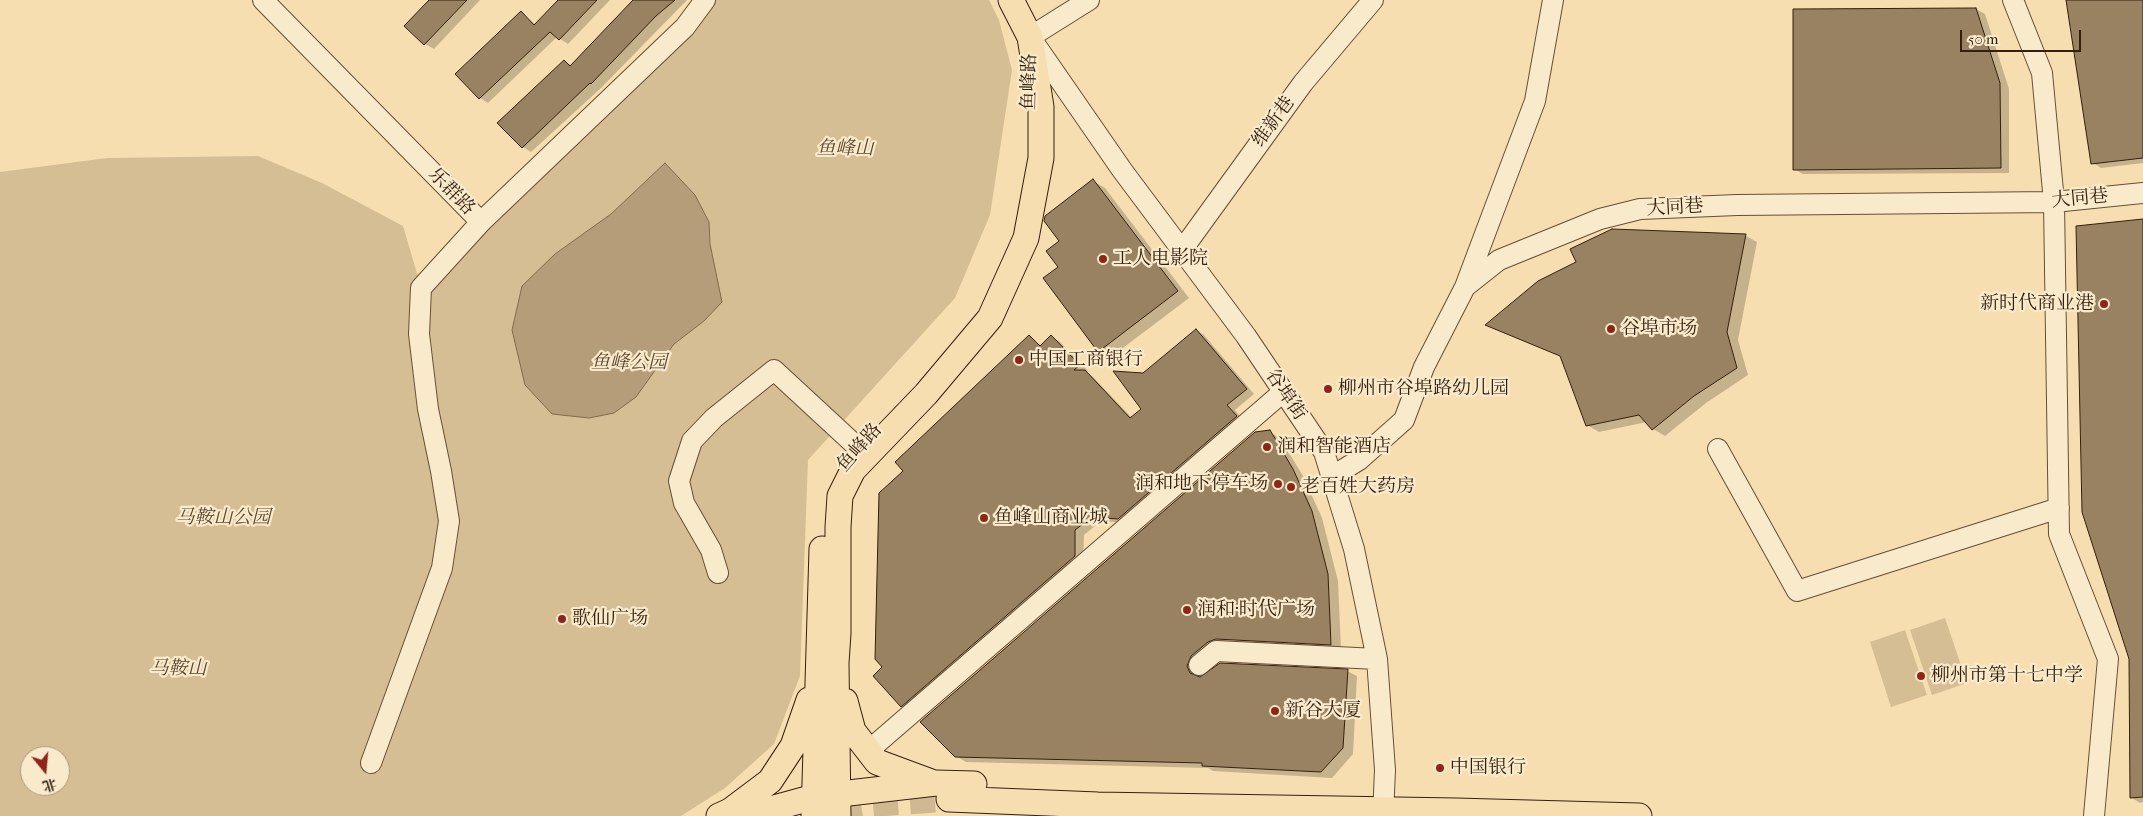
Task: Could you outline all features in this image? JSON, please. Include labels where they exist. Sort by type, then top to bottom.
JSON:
[{"type":"main road","points":[[1011,0],[1030,37]]},
{"type":"main road","name":"鱼峰路","points":[[826,806],[827,665],[822,527],[828,490],[837,470],[862,452],[982,308],[1012,236],[1028,161],[1030,37]]},
{"type":"main road","points":[[827,665],[853,731],[877,762],[943,791]]},
{"type":"main road","points":[[719,816],[730,811],[770,781],[794,746],[805,715],[827,665]]},
{"type":"main road","points":[[745,816],[943,791],[1193,792],[1383,813],[1456,811],[1638,816]]},
{"type":"street","name":"乐群路","points":[[263,0],[481,222],[685,27],[705,0]]},
{"type":"street","points":[[1030,37],[1089,0]]},
{"type":"street","name":"维新巷","points":[[1182,250],[1303,82],[1373,0]]},
{"type":"street","points":[[1465,287],[1535,100],[1553,0]]},
{"type":"street","points":[[2013,0],[2042,73],[2054,202],[2059,534],[2108,659],[2094,816]]},
{"type":"street","name":"谷埠街","points":[[1030,37],[1122,170],[1246,336],[1324,452],[1354,549],[1377,659],[1386,770],[1383,813]]},
{"type":"street","name":"大同巷","points":[[1331,477],[1359,460],[1404,420],[1424,367],[1465,287],[1499,260],[1600,219],[1640,209],[1737,205],[2054,202],[2143,193]]},
{"type":"street","points":[[371,763],[442,568],[448,521],[442,471],[428,409],[419,334],[421,288],[481,222]]},
{"type":"street","points":[[718,572],[711,550],[684,503],[679,481],[692,441],[714,418],[774,370],[862,452]]},
{"type":"street","points":[[868,751],[1283,392]]},
{"type":"street","points":[[1718,449],[1798,591],[2059,508]]},
{"type":"street","points":[[1199,665],[1216,651],[1377,659]]},
{"type":"green space","points":[[712,0],[989,0],[999,20],[1012,70],[990,215],[955,298],[808,460],[800,676],[774,744],[725,788],[681,816],[0,816],[0,172],[107,158],[258,156],[322,183],[403,226],[421,287]]},
{"type":"green space","points":[[1945,618],[1967,683],[1932,695],[1910,630]]},
{"type":"green space","points":[[1905,630],[1927,695],[1891,707],[1870,642]]},
{"type":"shaded area","points":[[665,163],[695,195],[709,222],[710,244],[722,302],[704,321],[674,344],[636,397],[614,413],[589,418],[552,414],[525,385],[512,330],[522,286],[555,254],[611,214]]},
{"type":"building","points":[[429,0],[467,0],[424,45],[404,26]]},
{"type":"building","points":[[558,0],[597,0],[559,40],[550,32],[479,99],[455,74],[521,11],[534,25]]},
{"type":"building","points":[[633,0],[675,0],[656,16],[591,84],[522,148],[497,123],[564,60],[570,66]]},
{"type":"building","points":[[2066,0],[2143,0],[2143,158],[2091,164]]},
{"type":"building","points":[[1976,8],[2000,83],[2001,168],[1793,170],[1793,9]]},
{"type":"building","name":"工人电影院","points":[[1093,179],[1178,291],[1098,352],[1043,278],[1058,267],[1046,251],[1059,241],[1044,221],[1045,216]]},
{"type":"building","points":[[2143,219],[2143,797],[2130,798],[2129,659],[2082,512],[2076,226]]},
{"type":"building","name":"谷埠市场","points":[[1612,229],[1746,234],[1727,332],[1737,368],[1694,396],[1652,430],[1639,415],[1586,426],[1560,356],[1485,325],[1538,281],[1576,262],[1570,249]]},
{"type":"building","name":"鱼峰山商业城","points":[[1196,329],[1247,389],[1227,405],[1237,416],[1118,519],[1092,517],[1075,530],[1075,556],[901,707],[873,676],[882,667],[875,659],[879,493],[903,471],[895,462],[1029,335],[1040,346],[1051,335],[1080,365],[1074,370],[1085,370],[1130,418],[1141,409],[1113,371],[1143,373]]},
{"type":"building","name":"润和·时代广场","points":[[1270,430],[1293,469],[1312,511],[1328,574],[1331,645],[1216,639],[1208,642],[1191,656],[1187,666],[1190,673],[1200,677],[1220,663],[1348,669],[1343,748],[1321,772],[1202,766],[1202,763],[955,757],[920,722],[1255,432]]},
{"type":"tunnel","points":[[800,816],[864,805],[949,799]]},
{"type":"place","name":"工人电影院","points":[[1103,259]]},
{"type":"place","name":"新时代商业港","points":[[2104,304]]},
{"type":"place","name":"谷埠市场","points":[[1611,329]]},
{"type":"place","name":"中国工商银行","points":[[1019,360]]},
{"type":"place","name":"柳州市谷埠路幼儿园","points":[[1328,389]]},
{"type":"place","name":"润和智能酒店","points":[[1267,447]]},
{"type":"place","name":"润和地下停车场","points":[[1278,484]]},
{"type":"place","name":"老百姓大药房","points":[[1291,487]]},
{"type":"place","name":"鱼峰山商业城","points":[[984,518]]},
{"type":"place","name":"润和·时代广场","points":[[1187,610]]},
{"type":"place","name":"歌仙广场","points":[[562,619]]},
{"type":"place","name":"柳州市第十七中学","points":[[1921,676]]},
{"type":"place","name":"新谷大厦","points":[[1275,711]]},
{"type":"place","name":"中国银行","points":[[1440,768]]},
{"type":"park label","name":"鱼峰山","points":[[845,149]]},
{"type":"park label","name":"鱼峰公园","points":[[629,363]]},
{"type":"park label","name":"马鞍山公园","points":[[223,518]]},
{"type":"park label","name":"马鞍山","points":[[178,669]]}]
